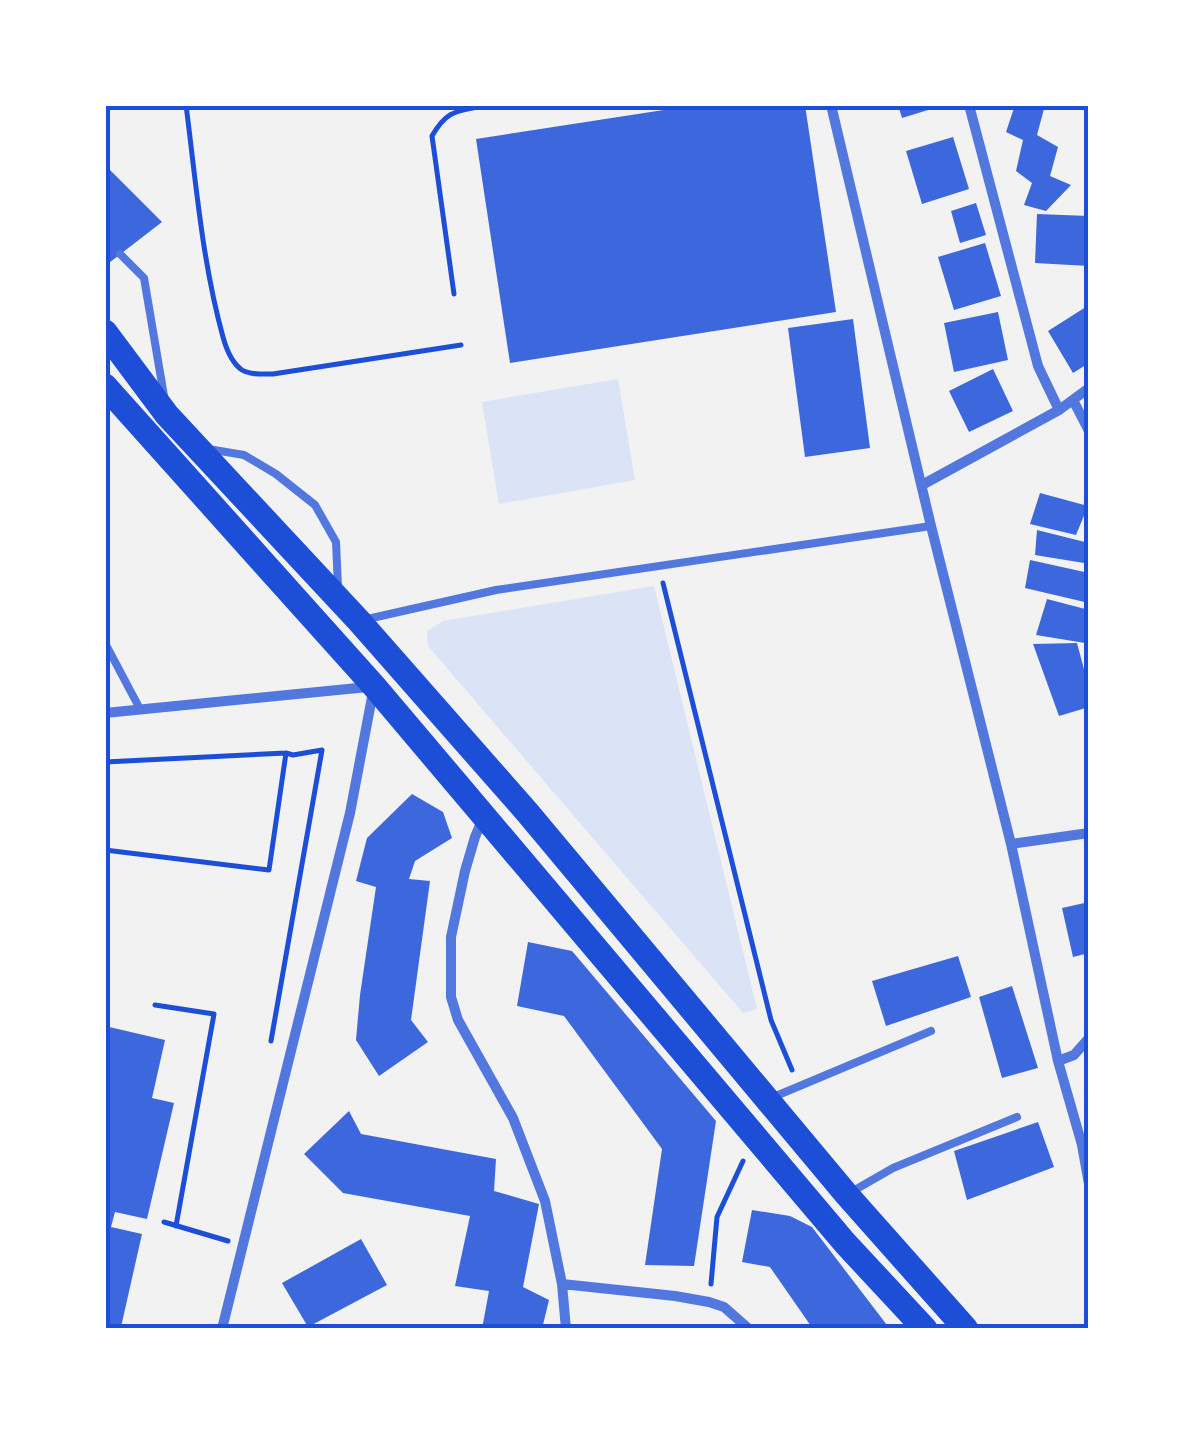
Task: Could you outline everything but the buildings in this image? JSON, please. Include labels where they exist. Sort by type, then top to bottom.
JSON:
[{"type":"main road","points":[[105,332],[167,415],[397,664],[866,1217],[966,1329]]},
{"type":"main road","points":[[105,386],[374,686],[845,1243],[926,1329]]},
{"type":"street","points":[[831,105],[1089,1184]]},
{"type":"street","points":[[969,105],[1034,354],[1060,410]]},
{"type":"street","points":[[922,486],[1060,410],[1089,388]]},
{"type":"street","points":[[1073,400],[1089,431]]},
{"type":"street","points":[[222,1329],[350,813],[374,686],[397,664]]},
{"type":"street","points":[[105,713],[374,686]]},
{"type":"street","points":[[484,818],[465,871],[451,938],[451,998],[458,1020],[513,1118],[545,1200],[562,1284],[566,1329]]},
{"type":"street","points":[[1010,844],[1089,833]]},
{"type":"street","points":[[1058,1061],[1074,1055],[1089,1038]]},
{"type":"street","points":[[562,1284],[709,1302],[724,1306],[749,1329]]},
{"type":"lane","points":[[120,254],[144,278],[167,415]]},
{"type":"lane","points":[[198,448],[244,455],[315,505],[336,542],[339,601]]},
{"type":"lane","points":[[359,621],[496,590],[931,526]]},
{"type":"lane","points":[[105,643],[140,709]]},
{"type":"lane","points":[[767,1100],[931,1031]]},
{"type":"lane","points":[[847,1194],[893,1168],[1017,1116]]},
{"type":"path","points":[[186,105],[205,246],[223,339],[242,370],[272,374],[462,345]]},
{"type":"path","points":[[454,294],[432,136],[442,119],[451,113],[487,105]]},
{"type":"path","points":[[658,566],[770,1020],[799,1086]]},
{"type":"path","points":[[105,762],[293,755],[322,750],[268,1054]]},
{"type":"path","points":[[105,850],[269,870],[286,753]]},
{"type":"path","points":[[155,1004],[214,1014],[176,1226]]},
{"type":"path","points":[[709,1302],[717,1217],[754,1135]]},
{"type":"path","points":[[164,1222],[229,1242]]},
{"type":"shaded area","points":[[618,379],[635,480],[499,504],[482,402]]},
{"type":"shaded area","points":[[654,586],[757,1009],[743,1013],[428,646],[427,631],[443,621]]}]
